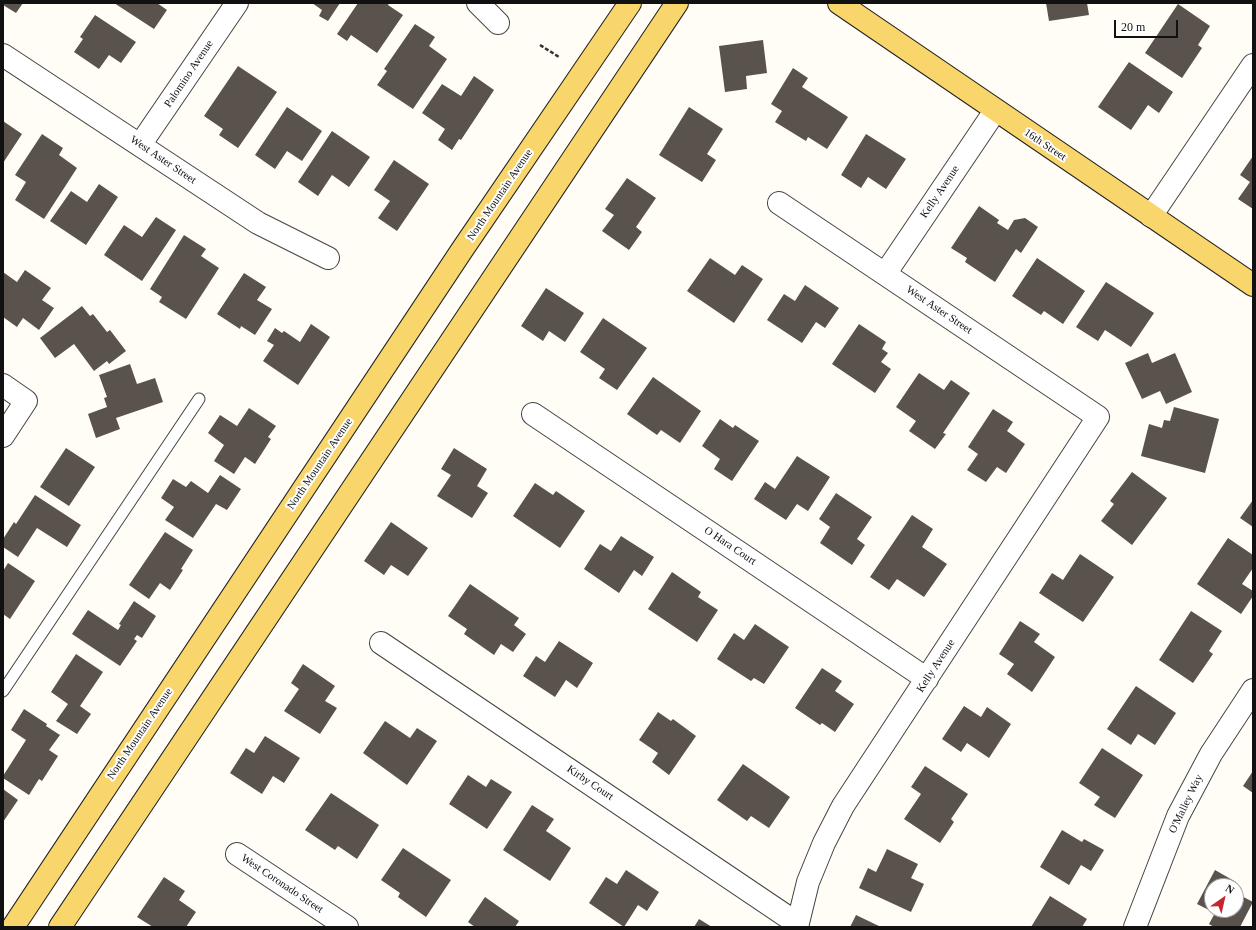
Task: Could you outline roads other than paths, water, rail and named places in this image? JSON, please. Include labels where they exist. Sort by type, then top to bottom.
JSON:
[{"type":"main road","name":"North Mountain Avenue","points":[[13,927],[462,250],[630,3]]},
{"type":"main road","points":[[60,927],[677,3]]},
{"type":"main road","name":"16th Street","points":[[838,3],[1253,285]]},
{"type":"street","name":"Palomino Avenue","points":[[140,145],[237,3]]},
{"type":"street","points":[[478,3],[498,23]]},
{"type":"street","name":"West Aster Street","points":[[3,55],[258,223],[328,258]]},
{"type":"street","points":[[1151,216],[1253,65]]},
{"type":"street","name":"Kelly Avenue","points":[[885,274],[995,111]]},
{"type":"street","name":"West Aster Street","points":[[779,203],[1098,417]]},
{"type":"street","points":[[3,385],[26,401],[3,436]]},
{"type":"street","name":"O Hara Court","points":[[533,414],[927,679]]},
{"type":"street","name":"Kelly Avenue","points":[[798,926],[808,882],[824,843],[843,806],[1098,417]]},
{"type":"street","name":"Kirby Court","points":[[382,643],[798,926]]},
{"type":"street","name":"O'Malley Way","points":[[1136,927],[1178,816],[1211,754],[1253,690]]},
{"type":"street","name":"West Coronado Street","points":[[237,854],[347,927]]},
{"type":"lane","points":[[3,691],[199,399]]}]
